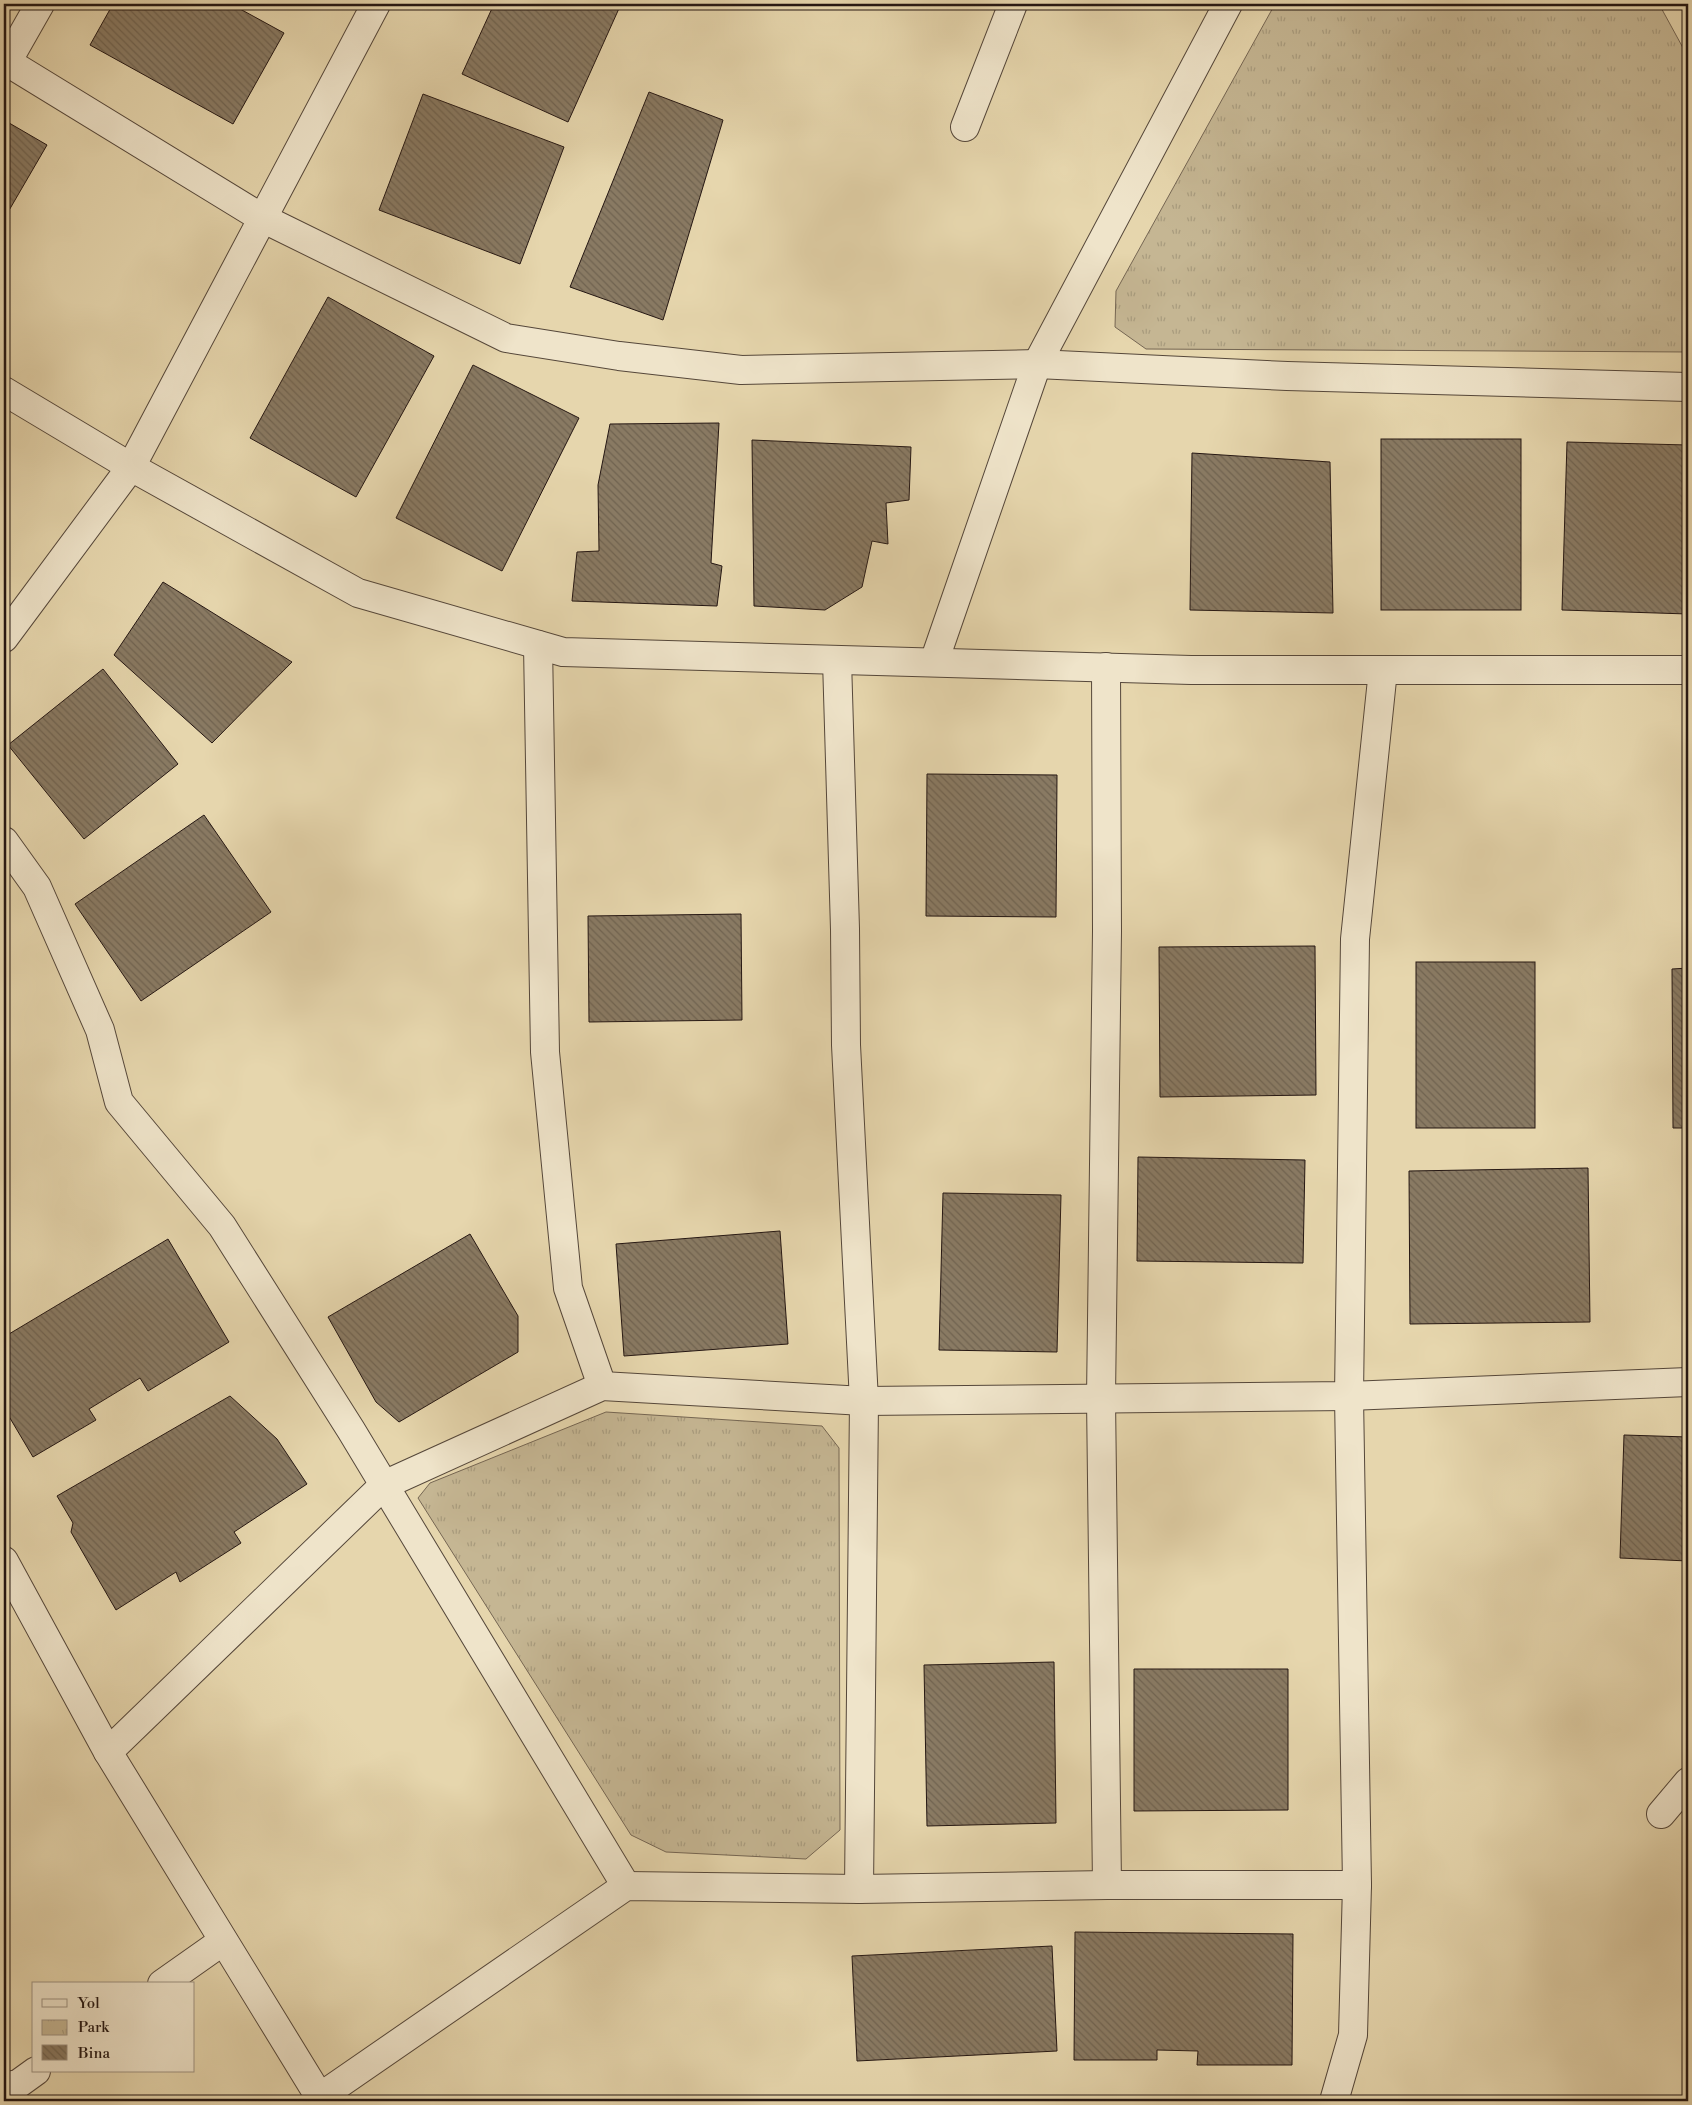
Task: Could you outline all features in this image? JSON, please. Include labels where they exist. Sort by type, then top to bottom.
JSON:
[{"type":"street","points":[[40,4],[6,61],[262,218],[506,338],[619,356],[741,370],[1037,364],[1287,376],[1688,387]]},
{"type":"street","points":[[4,638],[131,467],[376,4]]},
{"type":"street","points":[[965,127],[1013,4]]},
{"type":"street","points":[[934,662],[1037,364],[1228,4]]},
{"type":"street","points":[[4,391],[131,467],[358,593],[563,652],[1191,670],[1688,670]]},
{"type":"street","points":[[538,645],[545,1052],[568,1288],[602,1386]]},
{"type":"street","points":[[837,660],[845,929],[846,1045],[864,1401],[859,1889]]},
{"type":"street","points":[[1106,667],[1107,931],[1101,1398],[1108,1885]]},
{"type":"street","points":[[1334,2101],[1353,2035],[1357,1885],[1349,1396],[1355,939],[1383,670]]},
{"type":"street","points":[[4,840],[37,887],[100,1030],[119,1102],[222,1226],[384,1485],[626,1886]]},
{"type":"street","points":[[108,1752],[384,1485],[602,1386],[864,1401],[1349,1396],[1688,1382]]},
{"type":"street","points":[[4,1561],[108,1752],[321,2099],[626,1886],[859,1889],[1108,1885],[1357,1885]]},
{"type":"street","points":[[1661,1814],[1688,1782]]},
{"type":"street","points":[[165,1982],[223,1942]]},
{"type":"street","points":[[4,2087],[18,2084],[35,2072]]},
{"type":"green space","points":[[1275,4],[1659,4],[1688,57],[1688,352],[1146,349],[1115,327],[1116,291]]},
{"type":"green space","points":[[606,1412],[822,1426],[839,1448],[840,1830],[806,1859],[666,1852],[631,1835],[418,1498],[430,1483]]},
{"type":"building","points":[[113,4],[231,4],[284,33],[233,124],[90,45]]},
{"type":"building","points":[[494,4],[621,4],[568,122],[462,74]]},
{"type":"building","points":[[649,92],[723,120],[663,320],[570,287]]},
{"type":"building","points":[[423,94],[564,147],[520,264],[379,210]]},
{"type":"building","points":[[4,120],[47,145],[4,219]]},
{"type":"building","points":[[328,297],[434,356],[356,497],[250,438]]},
{"type":"building","points":[[473,365],[579,418],[502,571],[396,518]]},
{"type":"building","points":[[719,423],[711,563],[722,566],[717,606],[572,601],[577,552],[599,551],[598,485],[610,424]]},
{"type":"building","points":[[1381,439],[1521,439],[1521,610],[1381,610]]},
{"type":"building","points":[[752,440],[911,447],[909,500],[886,503],[888,544],[872,541],[862,587],[825,610],[754,606]]},
{"type":"building","points":[[1567,442],[1688,445],[1688,614],[1562,610]]},
{"type":"building","points":[[1192,453],[1330,462],[1333,613],[1190,610]]},
{"type":"building","points":[[163,582],[292,662],[212,743],[114,655]]},
{"type":"building","points":[[103,669],[178,764],[84,839],[8,745]]},
{"type":"building","points":[[927,774],[1057,775],[1056,917],[926,916]]},
{"type":"building","points":[[204,815],[271,912],[141,1001],[75,904]]},
{"type":"building","points":[[741,914],[742,1020],[589,1022],[588,916]]},
{"type":"building","points":[[1315,946],[1316,1095],[1160,1097],[1159,947]]},
{"type":"building","points":[[1416,962],[1535,962],[1535,1128],[1416,1128]]},
{"type":"building","points":[[1688,968],[1688,1128],[1673,1128],[1672,969]]},
{"type":"building","points":[[1138,1157],[1305,1160],[1303,1263],[1137,1261]]},
{"type":"building","points":[[1588,1168],[1590,1322],[1410,1324],[1409,1171]]},
{"type":"building","points":[[943,1193],[1061,1195],[1057,1352],[939,1350]]},
{"type":"building","points":[[780,1231],[788,1344],[624,1356],[616,1244]]},
{"type":"building","points":[[470,1234],[518,1316],[518,1352],[399,1422],[376,1402],[328,1317]]},
{"type":"building","points":[[168,1239],[229,1342],[148,1391],[140,1378],[89,1409],[96,1420],[33,1457],[4,1408],[4,1337]]},
{"type":"building","points":[[230,1396],[277,1439],[307,1484],[234,1532],[241,1543],[180,1582],[176,1572],[116,1610],[71,1532],[73,1523],[57,1496]]},
{"type":"building","points":[[1624,1435],[1688,1437],[1688,1561],[1620,1558]]},
{"type":"building","points":[[1054,1662],[1056,1823],[927,1826],[924,1665]]},
{"type":"building","points":[[1134,1669],[1288,1669],[1288,1810],[1134,1811]]},
{"type":"building","points":[[1075,1932],[1293,1934],[1292,2065],[1197,2065],[1198,2051],[1157,2050],[1157,2060],[1074,2060]]},
{"type":"building","points":[[1052,1946],[1057,2051],[857,2061],[852,1956]]}]
